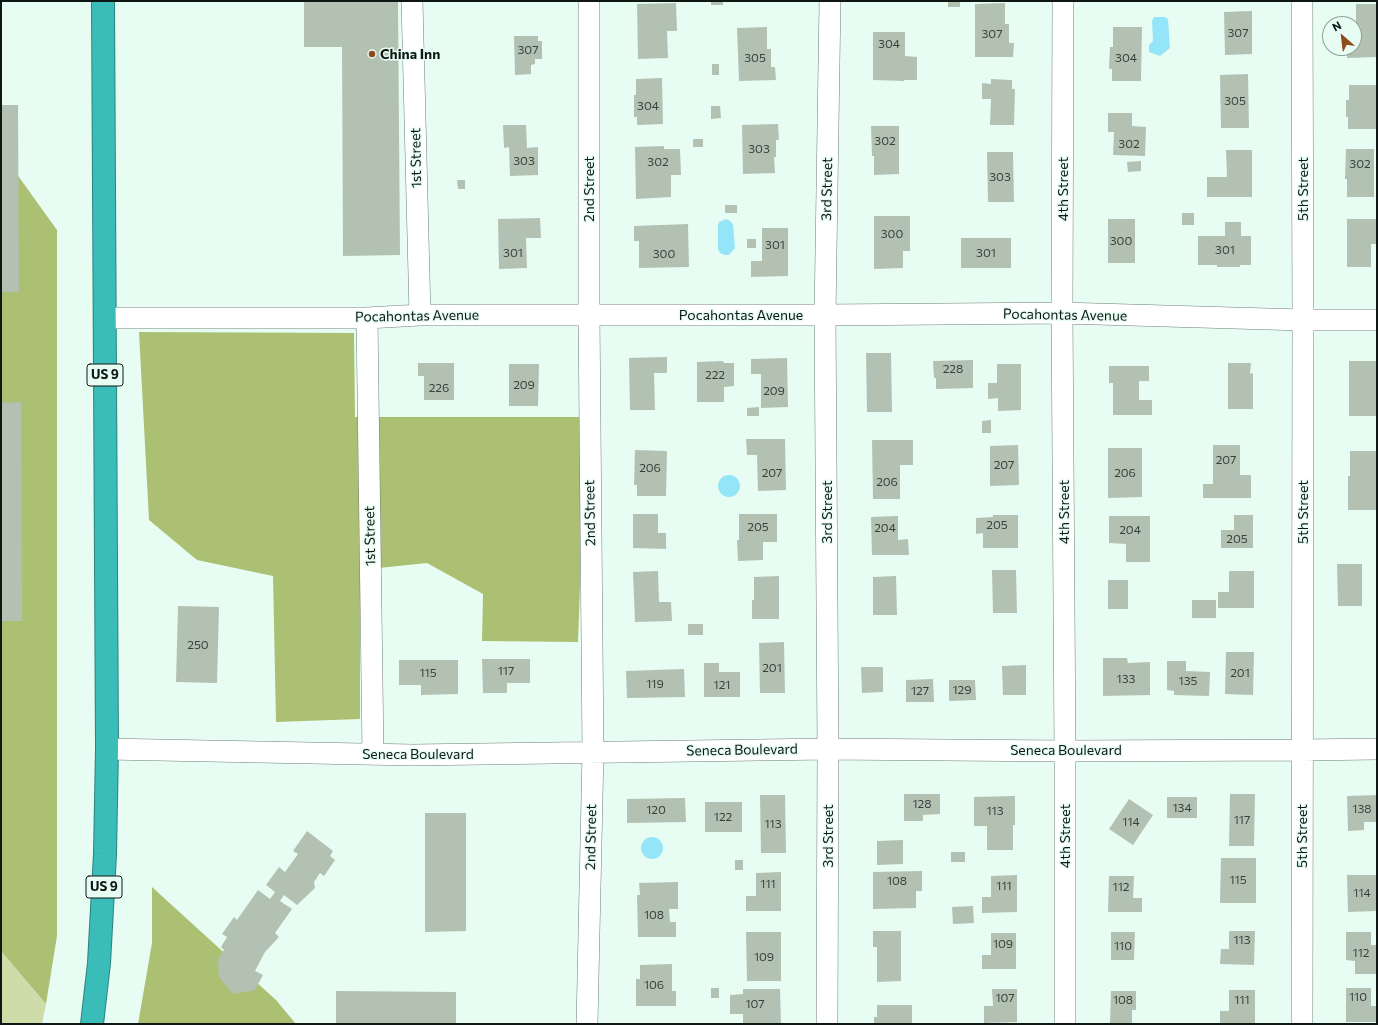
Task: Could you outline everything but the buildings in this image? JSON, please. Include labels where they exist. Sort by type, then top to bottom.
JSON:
[{"type":"highway","name":"US 9","points":[[92,1024],[99,963],[105,854],[107,749],[103,1]]},
{"type":"street","name":"1st Street","points":[[412,1],[420,315]]},
{"type":"street","name":"2nd Street","points":[[587,1024],[593,752],[589,315],[589,1]]},
{"type":"street","name":"3rd Street","points":[[827,1024],[828,749],[826,315],[830,1]]},
{"type":"street","name":"4th Street","points":[[1064,1],[1062,313],[1065,1024]]},
{"type":"street","name":"5th Street","points":[[1302,1],[1302,1024]]},
{"type":"street","name":"Pocahontas Avenue","points":[[105,318],[367,318],[420,315],[826,315],[1062,313],[1303,320],[1377,320]]},
{"type":"street","name":"1st Street","points":[[367,318],[374,754]]},
{"type":"street","name":"Seneca Boulevard","points":[[107,749],[413,755],[828,749],[1065,751],[1377,749]]},
{"type":"green space","points":[[1,152],[57,230],[57,936],[46,1004],[1,951]]},
{"type":"green space","points":[[139,332],[354,333],[355,417],[586,417],[578,642],[482,641],[483,594],[427,563],[360,570],[360,719],[276,722],[273,576],[197,560],[149,520]]},
{"type":"green space","points":[[152,887],[276,1000],[296,1024],[138,1024],[152,943]]},
{"type":"green space","points":[[1,951],[46,1004],[42,1024],[1,1024]]},
{"type":"water","points":[[1154,17],[1165,17],[1168,19],[1170,48],[1160,56],[1149,52],[1149,45],[1153,41],[1152,21]]},
{"type":"water","points":[[726,219],[733,224],[735,248],[729,255],[720,253],[718,249],[719,222]]},
{"type":"water","points":[[725,475],[733,475],[740,482],[740,490],[733,497],[725,497],[718,490],[718,482]]},
{"type":"water","points":[[652,837],[660,840],[663,848],[660,856],[652,859],[644,856],[641,848],[644,840]]},
{"type":"place","name":"China Inn","points":[[372,54]]}]
